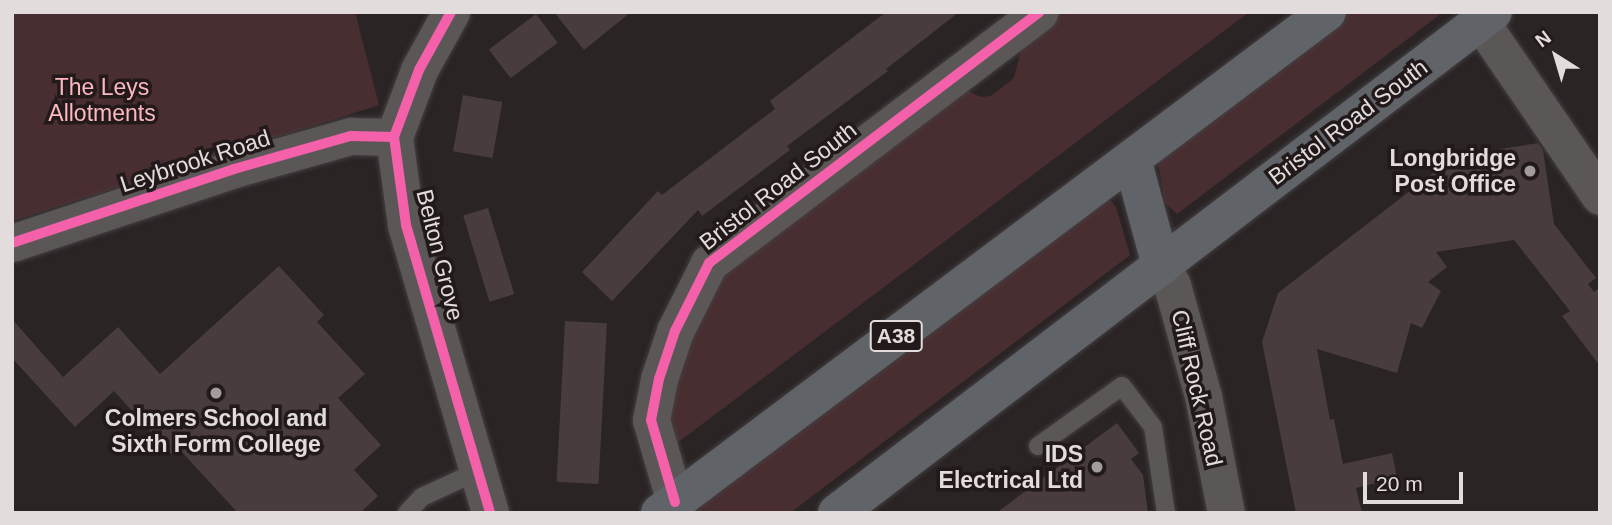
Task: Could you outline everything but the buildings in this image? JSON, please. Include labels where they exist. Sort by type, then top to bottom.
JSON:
[{"type":"highway","name":"Bristol Road South","points":[[668,507],[1327,12]]},
{"type":"highway","name":"Bristol Road South","points":[[837,513],[1486,17]]},
{"type":"highway","points":[[1132,159],[1161,266]]},
{"type":"street","name":"Belton Grove","points":[[451,12],[419,70],[394,137],[406,225],[490,513]]},
{"type":"street","name":"Bristol Road South","points":[[668,507],[651,420],[659,379],[675,331],[709,263],[1040,12]]},
{"type":"street","points":[[1486,17],[1600,196]]},
{"type":"street","name":"Leybrook Road","points":[[15,234],[351,136],[394,137]]},
{"type":"street","name":"Cliff Rock Road","points":[[1161,266],[1172,285],[1203,396],[1226,513]]},
{"type":"lane","points":[[1038,446],[1122,386],[1153,427],[1166,513]]},
{"type":"lane","points":[[407,513],[422,497],[478,471]]},
{"type":"green space","name":"The Leys Allotments","points":[[12,12],[355,12],[379,105],[12,221]]},
{"type":"green space","points":[[1058,12],[1249,12],[677,443],[667,413],[696,318],[726,264],[951,93],[968,91],[981,97],[991,96],[1014,78],[1024,39]]},
{"type":"green space","points":[[1349,12],[1443,12],[1177,214],[1165,203],[1157,158]]},
{"type":"green space","points":[[1105,195],[1116,207],[1130,255],[790,513],[679,513]]},
{"type":"cycle path","points":[[451,12],[419,70],[394,137],[406,225],[490,513]]},
{"type":"cycle path","points":[[675,502],[651,420],[659,379],[675,331],[709,263],[1040,12]]},
{"type":"cycle path","points":[[12,243],[234,169],[351,136],[394,137]]},
{"type":"place","name":"Longbridge Post Office","points":[[1530,171]]},
{"type":"place","name":"Colmers School and Sixth Form College","points":[[216,393]]},
{"type":"place","name":"IDS Electrical Ltd","points":[[1097,467]]}]
